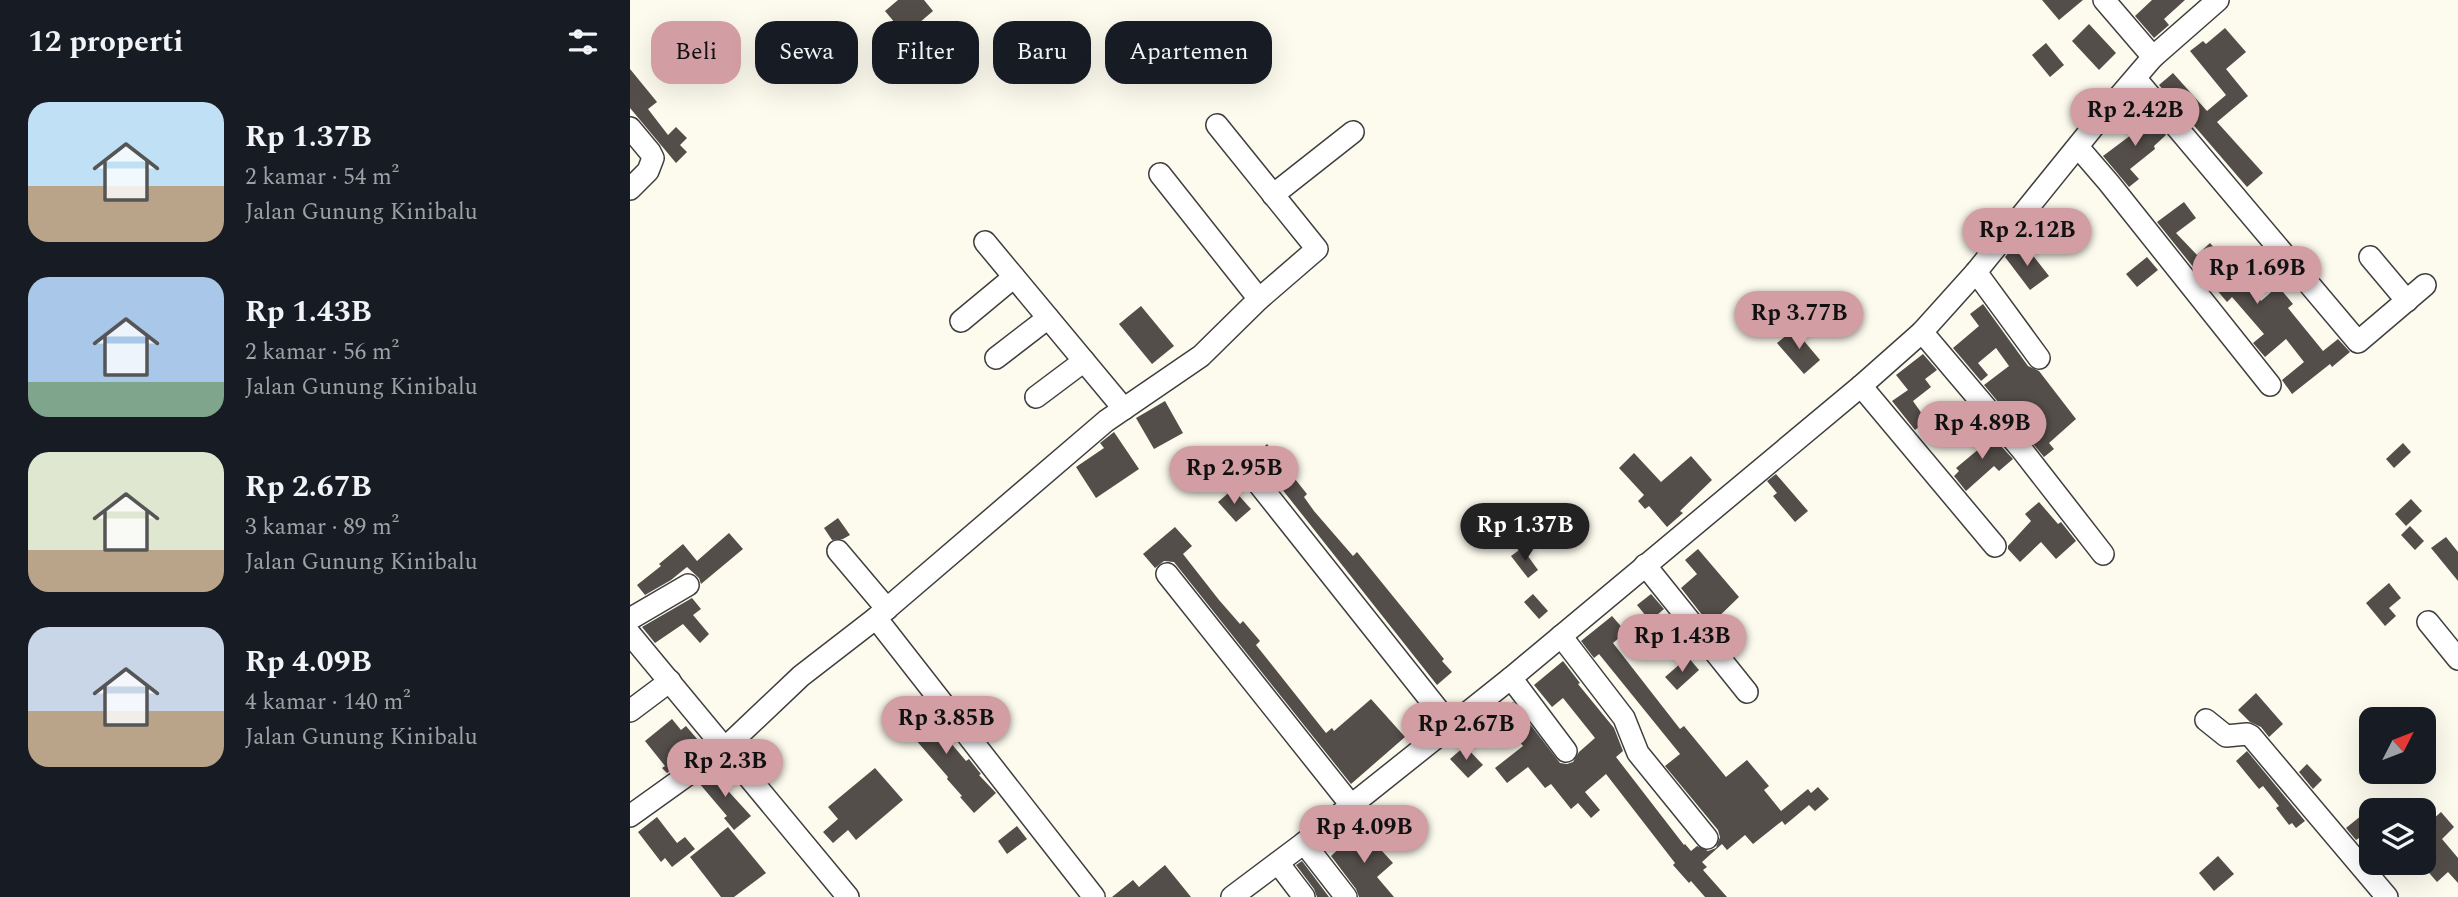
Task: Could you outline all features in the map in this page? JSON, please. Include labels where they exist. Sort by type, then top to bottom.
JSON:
[{"type":"street","points":[[2104,0],[2153,57]]},
{"type":"street","points":[[1233,897],[1511,678],[1922,332],[1976,272],[2153,57],[2218,0]]},
{"type":"street","points":[[2136,79],[2358,342],[2426,285]]},
{"type":"street","points":[[630,816],[725,748],[801,676],[881,614],[1064,456],[1124,409],[1201,356],[1259,299],[1317,249],[1217,125]]},
{"type":"street","points":[[630,128],[653,158],[648,171],[630,189]]},
{"type":"street","points":[[1273,195],[1353,132]]},
{"type":"street","points":[[2078,147],[2270,385]]},
{"type":"street","points":[[1160,174],[1259,299]]},
{"type":"street","points":[[985,242],[1124,409]]},
{"type":"street","points":[[2370,257],[2407,301]]},
{"type":"street","points":[[1976,272],[2039,358]]},
{"type":"street","points":[[961,321],[1014,278]]},
{"type":"street","points":[[996,358],[1048,318]]},
{"type":"street","points":[[1922,332],[2022,450],[2103,554]]},
{"type":"street","points":[[1036,397],[1084,361]]},
{"type":"street","points":[[1861,386],[1995,546]]},
{"type":"street","points":[[1250,473],[1451,726]]},
{"type":"street","points":[[838,551],[881,614],[1094,897]]},
{"type":"street","points":[[1645,565],[1747,692]]},
{"type":"street","points":[[1167,575],[1351,805]]},
{"type":"street","points":[[630,620],[688,585]]},
{"type":"street","points":[[2428,622],[2458,659]]},
{"type":"street","points":[[630,634],[848,897]]},
{"type":"street","points":[[1561,636],[1625,718],[1638,753],[1707,838]]},
{"type":"street","points":[[1511,678],[1566,751]]},
{"type":"street","points":[[630,711],[670,681]]},
{"type":"street","points":[[2206,720],[2226,736],[2251,736],[2387,897]]},
{"type":"street","points":[[1304,843],[1346,897]]},
{"type":"street","points":[[1278,863],[1304,897]]},
{"type":"building","points":[[898,0],[924,0],[933,11],[921,21],[893,21],[885,11]]},
{"type":"building","points":[[2042,0],[2083,0],[2059,20]]},
{"type":"building","points":[[2152,0],[2185,0],[2164,19],[2169,25],[2154,38],[2135,16]]},
{"type":"building","points":[[2089,24],[2116,53],[2099,70],[2072,41]]},
{"type":"building","points":[[2225,28],[2246,52],[2226,69],[2248,96],[2217,122],[2263,173],[2247,187],[2159,85],[2173,73],[2207,111],[2226,95],[2190,51],[2203,41],[2206,44]]},
{"type":"building","points":[[2046,43],[2064,65],[2050,77],[2032,55]]},
{"type":"building","points":[[630,69],[657,102],[648,109],[668,135],[676,127],[687,138],[680,145],[687,152],[676,163],[630,108]]},
{"type":"building","points":[[2145,110],[2166,135],[2154,146],[2155,149],[2130,169],[2139,179],[2129,187],[2103,156],[2143,126],[2136,117]]},
{"type":"building","points":[[2184,202],[2196,218],[2176,233],[2197,255],[2210,243],[2261,301],[2278,286],[2293,304],[2288,308],[2323,351],[2338,339],[2350,352],[2292,394],[2282,380],[2304,362],[2286,339],[2265,357],[2253,343],[2264,334],[2232,297],[2227,302],[2205,276],[2202,278],[2157,222]]},
{"type":"building","points":[[2014,246],[2020,255],[2028,249],[2049,276],[2030,290],[2005,257]]},
{"type":"building","points":[[2147,257],[2158,270],[2137,287],[2126,274]]},
{"type":"building","points":[[1983,304],[2028,366],[2039,371],[2076,419],[2049,443],[2054,449],[2044,457],[1984,385],[2009,366],[1996,348],[1978,363],[1988,375],[1981,381],[1953,348],[1979,326],[1970,314]]},
{"type":"building","points":[[1141,306],[1174,346],[1152,364],[1119,324]]},
{"type":"building","points":[[1794,329],[1820,360],[1804,374],[1777,343]]},
{"type":"building","points":[[1923,354],[1937,370],[1925,379],[1931,387],[1913,401],[1927,421],[1915,430],[1892,401],[1908,390],[1896,375]]},
{"type":"building","points":[[1165,401],[1183,433],[1154,449],[1136,418]]},
{"type":"building","points":[[1982,429],[1997,447],[2000,445],[2013,459],[1999,471],[1994,466],[1966,491],[1954,476],[1959,471],[1956,468],[1980,448],[1971,438]]},
{"type":"building","points":[[1114,432],[1139,469],[1096,498],[1076,467],[1104,448],[1100,443]]},
{"type":"building","points":[[2403,443],[2411,452],[2394,468],[2386,459]]},
{"type":"building","points":[[1267,444],[1307,494],[1304,497],[1314,511],[1353,556],[1357,552],[1444,659],[1442,661],[1452,672],[1437,685],[1255,455]]},
{"type":"building","points":[[1634,453],[1661,482],[1691,456],[1712,480],[1667,527],[1649,506],[1645,509],[1638,501],[1644,495],[1619,468]]},
{"type":"building","points":[[1776,474],[1808,511],[1795,522],[1773,496],[1777,493],[1767,481]]},
{"type":"building","points":[[1233,489],[1251,509],[1236,522],[1218,502]]},
{"type":"building","points":[[2411,499],[2422,511],[2406,526],[2395,514]]},
{"type":"building","points":[[2039,502],[2058,524],[2061,522],[2076,541],[2056,559],[2041,542],[2020,562],[2008,546],[2031,521],[2025,514]]},
{"type":"building","points":[[838,518],[850,535],[832,540],[824,528]]},
{"type":"building","points":[[2410,526],[2424,541],[2415,550],[2401,535]]},
{"type":"building","points":[[1175,527],[1192,546],[1183,554],[1240,624],[1243,621],[1260,641],[1256,645],[1326,733],[1332,728],[1334,731],[1371,699],[1405,737],[1351,784],[1174,562],[1164,561],[1155,568],[1143,554]]},
{"type":"building","points":[[729,533],[743,549],[701,584],[699,578],[687,567],[645,595],[637,585],[683,544],[697,561]]},
{"type":"building","points":[[2446,537],[2458,552],[2458,581],[2431,548]]},
{"type":"building","points":[[1522,548],[1538,570],[1528,578],[1511,556]]},
{"type":"building","points":[[1698,549],[1739,597],[1710,625],[1681,588],[1697,574],[1685,560]]},
{"type":"building","points":[[2389,583],[2401,598],[2389,608],[2396,616],[2385,626],[2366,603]]},
{"type":"building","points":[[1533,594],[1548,611],[1539,619],[1524,602]]},
{"type":"building","points":[[1651,594],[1664,609],[1650,621],[1637,605]]},
{"type":"building","points":[[692,598],[701,609],[693,615],[709,634],[700,643],[683,624],[655,643],[642,627]]},
{"type":"building","points":[[1612,616],[1626,632],[1613,643],[1680,729],[1684,726],[1726,777],[1747,760],[1769,786],[1764,790],[1781,811],[1808,789],[1811,793],[1818,787],[1829,799],[1815,811],[1809,805],[1785,825],[1782,821],[1753,844],[1745,835],[1727,850],[1722,844],[1702,862],[1707,867],[1703,870],[1727,897],[1705,897],[1691,881],[1689,883],[1606,774],[1585,792],[1600,810],[1591,818],[1578,803],[1571,809],[1551,784],[1545,788],[1528,767],[1507,783],[1495,768],[1523,746],[1497,715],[1513,702],[1560,763],[1573,762],[1579,752],[1595,738],[1563,698],[1552,707],[1534,685],[1563,661],[1614,728],[1623,751],[1616,757],[1684,845],[1691,851],[1697,846],[1708,851],[1716,848],[1720,837],[1718,830],[1665,766],[1680,754],[1599,654],[1594,658],[1581,641]]},
{"type":"building","points":[[1688,657],[1699,670],[1677,690],[1665,677]]},
{"type":"building","points":[[2256,693],[2283,724],[2269,737],[2261,727],[2250,722],[2238,710]]},
{"type":"building","points":[[923,699],[938,719],[934,723],[966,761],[969,759],[981,774],[979,775],[996,793],[974,813],[948,777],[915,739],[912,741],[896,722]]},
{"type":"building","points":[[672,719],[681,730],[686,726],[704,747],[667,773],[662,768],[665,766],[645,741]]},
{"type":"building","points":[[1465,746],[1483,765],[1468,778],[1450,759]]},
{"type":"building","points":[[2247,751],[2305,821],[2296,828],[2292,823],[2289,825],[2276,808],[2279,806],[2263,786],[2259,789],[2236,761]]},
{"type":"building","points":[[2307,764],[2322,780],[2313,789],[2299,772]]},
{"type":"building","points":[[720,767],[727,776],[720,782],[751,816],[734,830],[724,818],[727,816],[699,783]]},
{"type":"building","points":[[875,768],[903,800],[856,840],[848,830],[833,843],[823,832],[838,819],[828,807]]},
{"type":"building","points":[[2441,812],[2454,827],[2442,839],[2458,858],[2458,883],[2448,872],[2437,882],[2431,875],[2436,875],[2436,816]]},
{"type":"building","points":[[657,817],[677,843],[685,837],[695,849],[672,867],[665,858],[661,862],[638,832]]},
{"type":"building","points":[[2359,817],[2359,838],[2356,840],[2346,828]]},
{"type":"building","points":[[1017,826],[1027,839],[1007,854],[998,841]]},
{"type":"building","points":[[728,827],[766,873],[734,897],[721,897],[690,857]]},
{"type":"building","points":[[1361,828],[1393,863],[1377,877],[1394,897],[1359,897],[1331,856]]},
{"type":"building","points":[[2218,856],[2234,874],[2214,891],[2199,873]]},
{"type":"building","points":[[1302,861],[1329,897],[1317,897],[1296,865]]},
{"type":"building","points":[[1165,865],[1191,897],[1112,897],[1133,880],[1139,887]]}]
